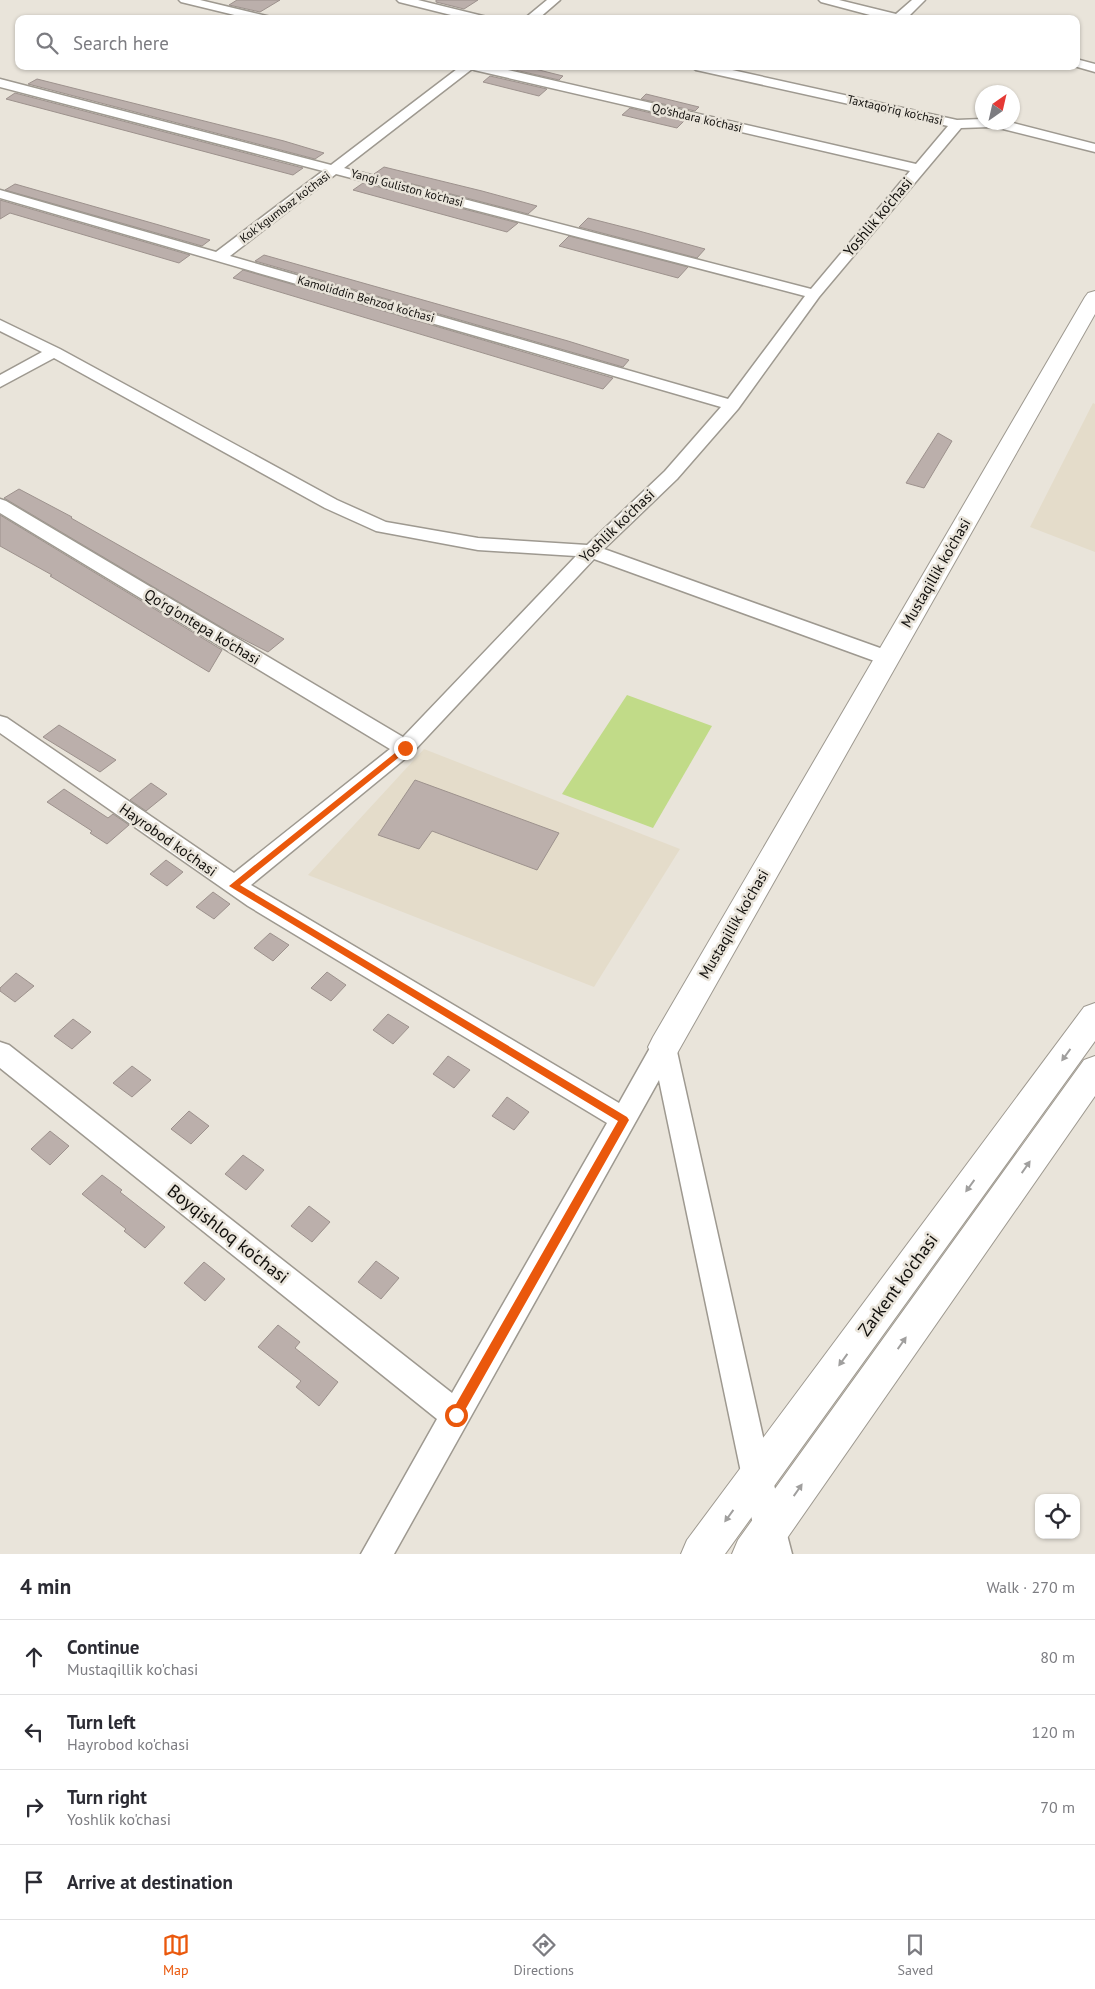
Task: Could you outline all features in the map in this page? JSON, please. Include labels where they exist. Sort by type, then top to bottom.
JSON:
[{"type":"main road","name":"Mustaqillik ko'chasi","points":[[664,1047],[1095,297]]},
{"type":"main road","name":"Zarkent ko'chasi","points":[[701,1554],[1095,1016]]},
{"type":"main road","points":[[766,1546],[1095,1070]]},
{"type":"street","points":[[185,0],[250,15]]},
{"type":"street","points":[[403,0],[466,15]]},
{"type":"street","points":[[535,15],[554,0]]},
{"type":"street","points":[[825,0],[884,15]]},
{"type":"street","points":[[904,15],[919,0]]},
{"type":"street","points":[[1080,64],[1095,68]]},
{"type":"street","name":"Kok'kgumbaz ko'chasi","points":[[220,256],[464,70]]},
{"type":"street","name":"Qo'shdara ko'chasi","points":[[491,70],[919,169]]},
{"type":"street","name":"Taxtaqo'riq ko'chasi","points":[[714,70],[957,124],[1003,124],[1095,148]]},
{"type":"street","name":"Yangi Guliston ko'chasi","points":[[0,83],[814,294]]},
{"type":"street","name":"Yoshlik ko'chasi","points":[[234,886],[405,748],[591,551],[671,475],[732,405],[814,294],[957,124]]},
{"type":"street","name":"Kamoliddin Behzod ko'chasi","points":[[0,194],[732,405]]},
{"type":"street","points":[[0,325],[54,352],[331,504],[382,527],[478,544],[591,551],[887,658]]},
{"type":"street","points":[[0,382],[54,352]]},
{"type":"street","name":"Qo'rg'ontepa ko'chasi","points":[[0,505],[405,748]]},
{"type":"street","name":"Hayrobod ko'chasi","points":[[0,723],[234,886],[624,1120]]},
{"type":"street","points":[[664,1047],[757,1477],[766,1546]]},
{"type":"street","name":"Mustaqillik ko'chasi","points":[[377,1554],[664,1047]]},
{"type":"street","name":"Boyqishloq ko'chasi","points":[[0,1053],[456,1415]]},
{"type":"shaded area","points":[[1093,403],[1095,404],[1095,552],[1030,527]]},
{"type":"shaded area","points":[[424,749],[680,849],[594,987],[308,875]]},
{"type":"green space","points":[[627,695],[712,726],[653,828],[562,794]]},
{"type":"building","points":[[237,0],[280,0],[260,12],[229,5]]},
{"type":"building","points":[[436,0],[478,0],[464,9],[436,2]]},
{"type":"building","points":[[515,70],[539,70],[563,76],[559,80]]},
{"type":"building","points":[[490,76],[547,89],[539,96],[483,82]]},
{"type":"building","points":[[37,79],[284,141],[324,153],[315,159],[28,84]]},
{"type":"building","points":[[15,93],[303,168],[293,175],[6,99]]},
{"type":"building","points":[[646,94],[699,107],[695,111],[641,99]]},
{"type":"building","points":[[630,108],[684,121],[677,128],[622,115]]},
{"type":"building","points":[[384,167],[537,206],[528,214],[374,174]]},
{"type":"building","points":[[363,183],[518,223],[507,232],[353,190]]},
{"type":"building","points":[[15,184],[210,240],[202,246],[5,190]]},
{"type":"building","points":[[0,200],[190,255],[179,263],[10,213],[0,219]]},
{"type":"building","points":[[588,218],[705,249],[697,258],[579,227]]},
{"type":"building","points":[[569,236],[688,267],[678,278],[559,246]]},
{"type":"building","points":[[264,255],[629,360],[623,367],[255,261]]},
{"type":"building","points":[[243,270],[613,378],[603,389],[233,278]]},
{"type":"building","points":[[938,433],[952,441],[924,488],[906,483]]},
{"type":"building","points":[[19,489],[72,517],[284,639],[268,652],[231,633],[4,498]]},
{"type":"building","points":[[0,515],[222,650],[209,672],[50,576],[52,575],[0,546]]},
{"type":"building","points":[[59,725],[116,760],[100,772],[43,737]]},
{"type":"building","points":[[415,780],[559,833],[537,870],[432,831],[419,849],[378,835]]},
{"type":"building","points":[[151,783],[167,794],[146,811],[130,800]]},
{"type":"building","points":[[64,789],[108,818],[113,814],[129,825],[107,844],[90,833],[92,831],[47,802]]},
{"type":"building","points":[[166,860],[183,872],[167,886],[150,874]]},
{"type":"building","points":[[213,892],[230,904],[214,919],[196,907]]},
{"type":"building","points":[[270,933],[289,945],[273,961],[254,948]]},
{"type":"building","points":[[327,972],[346,985],[331,1001],[311,988]]},
{"type":"building","points":[[16,973],[34,986],[15,1002],[0,991],[0,988]]},
{"type":"building","points":[[388,1014],[409,1027],[393,1044],[373,1030]]},
{"type":"building","points":[[73,1019],[91,1032],[72,1049],[54,1036]]},
{"type":"building","points":[[448,1056],[470,1070],[454,1088],[433,1074]]},
{"type":"building","points":[[132,1066],[151,1080],[132,1097],[113,1083]]},
{"type":"building","points":[[507,1097],[529,1112],[514,1130],[492,1116]]},
{"type":"building","points":[[189,1111],[209,1126],[191,1144],[171,1129]]},
{"type":"building","points":[[50,1131],[69,1146],[50,1165],[31,1149]]},
{"type":"building","points":[[243,1155],[264,1170],[246,1190],[225,1174]]},
{"type":"building","points":[[102,1175],[122,1190],[120,1192],[165,1227],[145,1248],[124,1231],[126,1229],[82,1194]]},
{"type":"building","points":[[309,1206],[330,1222],[312,1242],[291,1226]]},
{"type":"building","points":[[376,1261],[399,1278],[381,1299],[358,1282]]},
{"type":"building","points":[[204,1262],[225,1279],[205,1301],[184,1283]]},
{"type":"building","points":[[278,1325],[300,1342],[295,1348],[338,1382],[319,1406],[296,1387],[301,1381],[258,1347]]},
{"type":"route","points":[[405,748],[234,886],[624,1120],[456,1415]]}]
